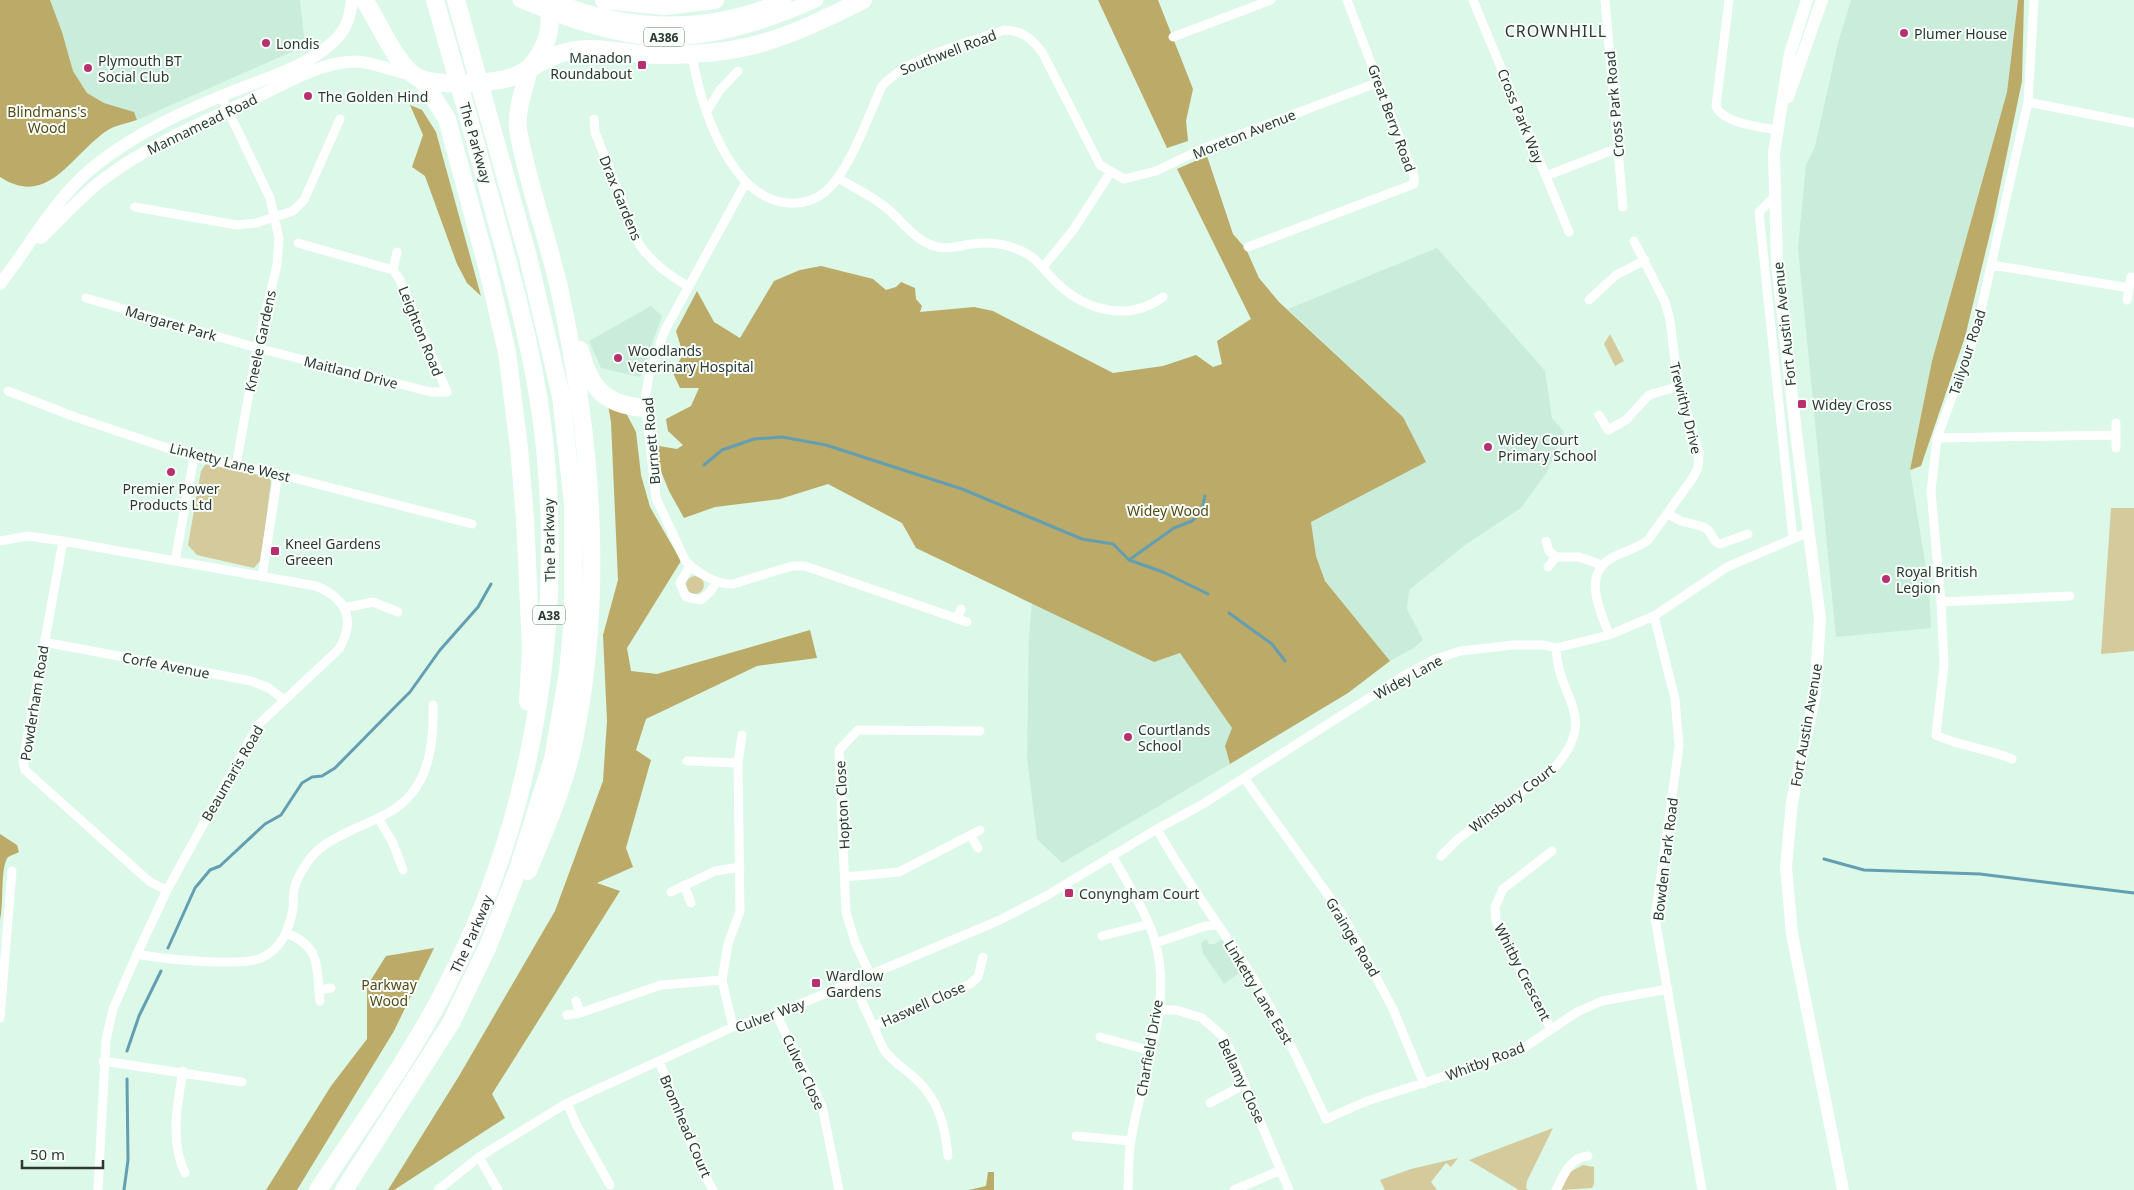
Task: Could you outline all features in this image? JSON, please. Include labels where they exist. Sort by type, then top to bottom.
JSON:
[{"type":"highway","points":[[364,0],[393,48],[418,77],[446,82],[496,80],[511,77],[561,53],[583,49],[645,55],[692,54],[754,45],[797,31],[864,0]]},
{"type":"highway","name":"The Parkway","points":[[318,1190],[408,1054],[447,986],[490,888],[512,824],[535,729],[544,670],[549,617],[551,563],[545,446],[535,383],[515,288],[435,0]]},
{"type":"highway","name":"The Parkway","points":[[344,1190],[451,1023],[488,946],[517,872],[554,759],[568,672],[573,618],[575,555],[569,455],[561,396],[528,257],[456,0]]},
{"type":"highway","points":[[529,68],[539,56],[549,32],[550,14],[546,0]]},
{"type":"highway","points":[[604,0],[665,6],[715,0]]},
{"type":"highway","name":"A38","points":[[451,1023],[483,973],[552,814],[572,747],[582,695],[591,568],[591,500],[583,426],[559,288],[518,129],[519,102],[526,85],[529,68]]},
{"type":"highway","name":"A38","points":[[418,77],[447,120],[500,317],[513,394],[525,519],[530,648],[527,710],[514,780],[512,824]]},
{"type":"highway","points":[[559,288],[584,367],[595,387],[609,399],[630,407],[645,408]]},
{"type":"main road","name":"Mannamead Road","points":[[0,284],[22,257],[56,208],[83,176],[98,163],[154,128],[221,96],[286,70],[324,50],[344,30],[350,14],[352,0]]},
{"type":"main road","name":"A386","points":[[520,0],[594,26],[643,37],[698,36],[727,31],[765,21],[812,2]]},
{"type":"main road","name":"A386","points":[[552,0],[589,14],[613,20],[666,26],[712,22],[745,14],[784,0]]},
{"type":"main road","name":"Fort Austin Avenue","points":[[1807,0],[1790,53],[1774,153],[1773,198],[1776,263],[1820,619],[1815,694],[1792,802],[1786,867],[1792,934],[1843,1190]]},
{"type":"main road","name":"Fort Austin Avenue","points":[[1777,130],[1822,0]]},
{"type":"main road","name":"Mannamead Road","points":[[22,257],[104,179],[158,143],[228,110],[294,80],[340,63],[370,63],[397,73],[418,77]]},
{"type":"street","points":[[1173,37],[1271,0]]},
{"type":"street","name":"Great Berry Road","points":[[1248,247],[1414,184],[1414,176],[1347,0]]},
{"type":"street","name":"Cross Park Way","points":[[1473,0],[1569,232]]},
{"type":"street","name":"Cross Park Road","points":[[1605,0],[1622,207]]},
{"type":"street","points":[[1730,0],[1717,110],[1725,117],[1761,128],[1777,130]]},
{"type":"street","name":"Tailyour Road","points":[[2012,759],[1995,752],[1964,747],[1936,734],[1944,665],[1941,602],[1931,491],[1937,438],[1976,332],[2028,102],[2034,0]]},
{"type":"street","name":"Southwell Road","points":[[692,54],[695,75],[706,111],[724,151],[746,182],[764,196],[781,203],[797,204],[812,200],[824,193],[838,178],[882,86],[893,74],[908,65],[1004,30],[1020,31],[1037,45],[1100,166],[1110,172]]},
{"type":"street","points":[[706,111],[720,90],[738,71]]},
{"type":"street","name":"Moreton Avenue","points":[[1110,172],[1124,179],[1148,174],[1202,149],[1379,82]]},
{"type":"street","name":"Kneele Gardens","points":[[221,96],[259,175],[276,217],[279,238],[277,265],[257,348],[236,466]]},
{"type":"street","points":[[2028,102],[2134,122]]},
{"type":"street","points":[[134,208],[237,225],[276,217],[293,211],[304,200],[340,119]]},
{"type":"street","name":"Drax Gardens","points":[[594,119],[595,132],[639,244],[650,260],[664,272],[687,286]]},
{"type":"street","points":[[1546,176],[1618,148]]},
{"type":"street","points":[[1044,266],[1074,229],[1110,172]]},
{"type":"street","points":[[838,178],[884,205],[913,234],[937,248],[994,243],[1015,248],[1033,256],[1069,294],[1100,309],[1118,313],[1137,310],[1150,307],[1163,297]]},
{"type":"street","name":"Burnett Road","points":[[716,583],[690,566],[667,525],[656,498],[645,408],[649,375],[665,330],[687,286],[746,182]]},
{"type":"street","name":"Fort Austin Avenue","points":[[1773,198],[1759,212],[1793,539]]},
{"type":"street","name":"Trewithy Drive","points":[[1602,565],[1620,554],[1639,548],[1648,540],[1668,514],[1698,468],[1698,453],[1674,365],[1670,320],[1665,302],[1634,241]]},
{"type":"street","name":"Leighton Road","points":[[298,243],[393,270],[400,280],[446,392]]},
{"type":"street","name":"Leighton Road","points":[[393,270],[397,252]]},
{"type":"street","points":[[1590,300],[1616,275],[1644,260]]},
{"type":"street","points":[[1992,265],[2129,288]]},
{"type":"street","points":[[2127,300],[2131,277]]},
{"type":"street","name":"Margaret Park","points":[[86,298],[257,348]]},
{"type":"street","name":"Maitland Drive","points":[[257,348],[430,392],[446,392]]},
{"type":"street","points":[[1599,415],[1608,430],[1626,420],[1649,395],[1679,386]]},
{"type":"street","name":"Linketty Lane West","points":[[8,391],[75,417],[194,457],[278,474],[472,524]]},
{"type":"street","points":[[2116,423],[2116,448]]},
{"type":"street","points":[[1937,438],[2116,435]]},
{"type":"street","points":[[175,561],[194,457]]},
{"type":"street","points":[[262,577],[278,474]]},
{"type":"street","points":[[1668,514],[1681,521],[1704,526],[1716,542],[1720,544],[1748,534]]},
{"type":"street","points":[[454,529],[456,519]]},
{"type":"street","name":"Widey Lane","points":[[1112,856],[1203,804],[1400,678],[1433,660],[1460,651],[1513,644],[1544,645],[1556,648],[1610,636],[1654,616],[1727,567],[1809,532]]},
{"type":"street","points":[[0,541],[28,536],[316,586],[329,591],[344,608],[373,602],[398,612]]},
{"type":"street","name":"Powderham Road","points":[[63,541],[22,761],[25,770],[150,882],[167,890]]},
{"type":"street","points":[[1546,541],[1550,551],[1556,558]]},
{"type":"street","points":[[1548,567],[1556,558],[1579,557],[1602,565],[1596,577],[1594,589],[1610,636]]},
{"type":"street","points":[[690,566],[680,583],[686,597],[701,600],[716,583],[733,584],[792,566],[805,566],[967,622]]},
{"type":"street","points":[[1941,602],[2070,596]]},
{"type":"street","name":"Beaumaris Road","points":[[98,1190],[103,1061],[113,1009],[167,890],[258,725],[339,649],[347,630],[348,619],[344,608]]},
{"type":"street","points":[[957,619],[961,609]]},
{"type":"street","name":"Bowden Park Road","points":[[1654,616],[1675,699],[1679,726],[1679,746],[1655,918],[1702,1190]]},
{"type":"street","name":"Corfe Avenue","points":[[44,642],[251,681],[269,688],[284,700]]},
{"type":"street","name":"Winsbury Court","points":[[1441,856],[1458,839],[1556,766],[1567,753],[1577,729],[1556,661],[1556,648]]},
{"type":"street","points":[[137,954],[160,959],[245,962],[261,958],[280,945],[287,932],[293,909],[294,888],[310,857],[321,846],[335,838],[396,808],[407,798],[421,779],[429,759],[434,736],[433,705]]},
{"type":"street","name":"Hopton Close","points":[[870,974],[855,942],[846,912],[839,750],[858,730],[980,731]]},
{"type":"street","points":[[733,1027],[722,980],[728,944],[740,911],[738,762],[742,735]]},
{"type":"street","points":[[688,761],[738,762]]},
{"type":"street","name":"Grainge Road","points":[[1244,778],[1344,917],[1393,1009],[1424,1084]]},
{"type":"street","points":[[378,818],[393,842],[403,870]]},
{"type":"street","points":[[1157,829],[1182,874],[1217,924]]},
{"type":"street","points":[[845,877],[899,872],[980,830]]},
{"type":"street","points":[[970,836],[978,848]]},
{"type":"street","name":"Whitby Crescent","points":[[1552,851],[1503,890],[1495,907],[1496,921],[1552,1029]]},
{"type":"street","name":"Charfield Drive","points":[[1112,856],[1149,924],[1156,943],[1160,973],[1159,1010],[1131,1141],[1128,1190]]},
{"type":"street","name":"Culver Way","points":[[438,1190],[479,1157],[567,1103],[733,1027],[776,1014],[1000,920],[1046,896],[1112,856]]},
{"type":"street","points":[[670,892],[716,871],[740,867]]},
{"type":"street","points":[[0,1018],[12,872]]},
{"type":"street","points":[[684,885],[691,903]]},
{"type":"street","points":[[1102,936],[1149,924]]},
{"type":"street","name":"Linketty Lane East","points":[[1156,943],[1205,926],[1217,924],[1279,1021],[1326,1119]]},
{"type":"street","points":[[287,932],[304,940],[311,949],[315,959],[320,1001]]},
{"type":"street","name":"Haswell Close","points":[[874,1026],[970,984],[978,977],[983,957]]},
{"type":"street","points":[[567,1015],[580,1013],[661,984],[722,980]]},
{"type":"street","points":[[854,982],[891,1059],[917,1080],[940,1110],[945,1128],[948,1156]]},
{"type":"street","points":[[319,990],[331,988]]},
{"type":"street","name":"Whitby Road","points":[[1326,1119],[1367,1101],[1501,1058],[1528,1045],[1577,1012],[1602,1001],[1668,989]]},
{"type":"street","points":[[576,1001],[580,1013]]},
{"type":"street","name":"Bellamy Close","points":[[1159,1010],[1176,1010],[1202,1018],[1216,1028],[1225,1038],[1289,1190]]},
{"type":"street","name":"Culver Close","points":[[776,1014],[822,1106],[838,1190]]},
{"type":"street","points":[[1100,1037],[1151,1051]]},
{"type":"street","points":[[103,1061],[242,1082]]},
{"type":"street","name":"Bromhead Court","points":[[659,1061],[702,1170],[713,1190]]},
{"type":"street","points":[[183,1072],[177,1106],[177,1157],[185,1173]]},
{"type":"street","points":[[1210,1103],[1245,1084]]},
{"type":"street","points":[[567,1103],[577,1126],[610,1185]]},
{"type":"street","points":[[1076,1136],[1131,1141]]},
{"type":"street","points":[[1556,1190],[1565,1172],[1575,1160],[1588,1156]]},
{"type":"street","points":[[479,1157],[498,1190]]},
{"type":"street","points":[[1234,1190],[1281,1170]]},
{"type":"shaded area","points":[[50,0],[300,0],[305,46],[137,120],[134,112],[104,103],[87,93],[73,71],[62,32]]},
{"type":"shaded area","points":[[1851,0],[2018,0],[2007,92],[1932,361],[1910,470],[1929,586],[1931,628],[1836,637],[1798,248],[1806,165],[1815,147],[1838,43]]},
{"type":"shaded area","name":"Widey Court Primary School","points":[[1437,248],[1545,371],[1552,418],[1564,432],[1547,472],[1521,508],[1465,545],[1409,590],[1407,609],[1423,640],[1415,647],[1390,661],[1325,581],[1316,556],[1311,522],[1425,462],[1403,417],[1288,309]]},
{"type":"shaded area","points":[[651,306],[662,316],[640,377],[601,368],[589,341]]},
{"type":"shaded area","points":[[1610,334],[1624,361],[1615,366],[1604,344]]},
{"type":"shaded area","points":[[210,463],[268,477],[271,481],[261,560],[254,568],[197,555],[188,545],[201,471],[205,465]]},
{"type":"shaded area","points":[[2111,508],[2134,508],[2134,651],[2101,654]]},
{"type":"shaded area","points":[[695,576],[701,579],[704,585],[701,591],[695,594],[689,591],[686,585],[689,579]]},
{"type":"shaded area","name":"Courtlands School","points":[[1032,603],[1154,662],[1180,653],[1233,728],[1225,746],[1230,764],[1062,863],[1037,839],[1027,757],[1029,634]]},
{"type":"shaded area","points":[[1206,939],[1209,944],[1215,944],[1222,939],[1242,971],[1224,984],[1203,953],[1201,943]]},
{"type":"shaded area","points":[[1553,1128],[1527,1181],[1526,1188],[1528,1190],[1519,1190],[1469,1160]]},
{"type":"shaded area","points":[[1458,1158],[1451,1167],[1446,1163],[1431,1182],[1437,1190],[1385,1190],[1380,1180],[1411,1169]]},
{"type":"shaded area","points":[[1583,1165],[1594,1167],[1594,1184],[1592,1188],[1561,1190],[1570,1172]]},
{"type":"green space","name":"Blindmans's Wood","points":[[0,0],[50,0],[62,32],[73,71],[87,93],[104,103],[134,112],[137,120],[108,130],[59,174],[46,182],[32,186],[17,185],[0,177]]},
{"type":"green space","points":[[1098,0],[1158,0],[1193,89],[1186,121],[1188,141],[1167,148]]},
{"type":"green space","points":[[2018,0],[2024,0],[2022,81],[1993,221],[1965,337],[1921,466],[1910,470],[1932,361],[2007,92]]},
{"type":"green space","points":[[410,105],[422,110],[436,132],[481,296],[467,283],[457,264],[425,176],[412,167],[423,135]]},
{"type":"green space","name":"Widey Wood","points":[[1207,156],[1233,234],[1246,249],[1259,278],[1279,302],[1403,417],[1426,462],[1311,522],[1316,556],[1325,581],[1390,661],[1348,693],[1230,764],[1225,746],[1232,728],[1180,653],[1154,662],[916,548],[902,523],[828,484],[780,499],[715,507],[684,518],[669,491],[656,459],[659,446],[677,449],[683,445],[668,431],[666,419],[691,406],[699,388],[680,388],[673,373],[683,354],[676,331],[697,291],[714,322],[740,338],[774,281],[800,270],[821,266],[873,279],[886,290],[896,287],[901,282],[915,288],[916,299],[922,306],[920,312],[974,307],[993,311],[1113,373],[1163,366],[1196,355],[1213,367],[1222,364],[1217,341],[1251,319],[1177,169]]},
{"type":"green space","points":[[608,405],[625,411],[636,432],[641,475],[650,507],[681,561],[627,648],[631,671],[657,674],[810,630],[817,658],[757,666],[646,719],[636,750],[651,760],[626,848],[633,867],[597,883],[620,891],[492,1094],[505,1118],[394,1190],[388,1190],[459,1076],[555,911],[603,781],[607,721],[603,635],[618,580],[611,422]]},
{"type":"green space","points":[[0,834],[17,845],[19,852],[8,857],[4,869],[0,920]]},
{"type":"green space","name":"Parkway Wood","points":[[434,948],[394,1031],[297,1190],[266,1190],[331,1086],[367,1039],[367,986],[386,956]]},
{"type":"green space","points":[[988,1172],[994,1172],[994,1190],[969,1190],[986,1186]]},
{"type":"waterway","points":[[704,465],[722,450],[754,439],[782,437],[826,445],[962,489],[1082,539],[1113,544],[1129,560],[1163,572],[1208,594]]},
{"type":"waterway","points":[[1129,560],[1174,528],[1192,521],[1201,513],[1205,496]]},
{"type":"waterway","points":[[168,948],[195,888],[210,870],[220,866],[265,824],[281,815],[302,783],[312,777],[322,776],[335,768],[410,692],[440,650],[478,607],[491,584]]},
{"type":"waterway","points":[[1229,613],[1272,644],[1285,661]]},
{"type":"waterway","points":[[1824,859],[1864,870],[1980,874],[2134,893]]},
{"type":"waterway","points":[[127,1051],[139,1016],[161,971]]},
{"type":"waterway","points":[[124,1190],[128,1160],[127,1079]]},
{"type":"place","name":"Plumer House","points":[[1904,33]]},
{"type":"place","name":"Londis","points":[[266,43]]},
{"type":"place","name":"Manadon Roundabout","points":[[642,65]]},
{"type":"place","name":"Plymouth BT Social Club","points":[[88,68]]},
{"type":"place","name":"The Golden Hind","points":[[308,96]]},
{"type":"place","name":"Woodlands Veterinary Hospital","points":[[618,358]]},
{"type":"place","name":"Widey Cross","points":[[1802,404]]},
{"type":"place","name":"Widey Court Primary School","points":[[1488,447]]},
{"type":"place","name":"Premier Power Products Ltd","points":[[171,472]]},
{"type":"place","name":"Kneel Gardens Greeen","points":[[275,551]]},
{"type":"place","name":"Royal British Legion","points":[[1886,579]]},
{"type":"place","name":"Courtlands School","points":[[1128,737]]},
{"type":"place","name":"Conyngham Court","points":[[1069,893]]},
{"type":"place","name":"Wardlow Gardens","points":[[816,983]]},
{"type":"district","name":"CROWNHILL","points":[[1556,31]]}]
